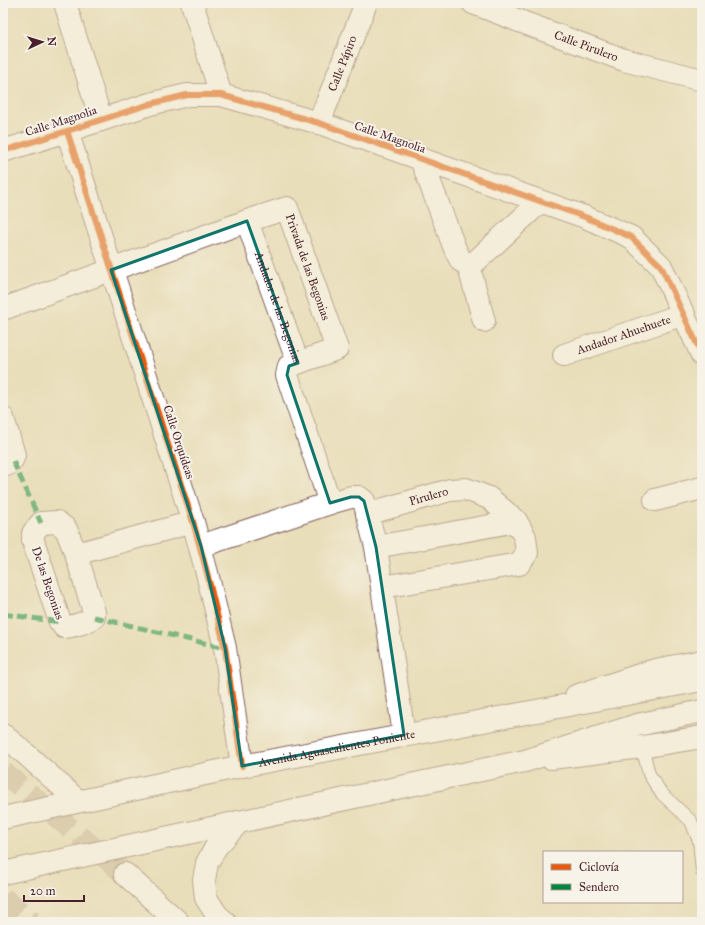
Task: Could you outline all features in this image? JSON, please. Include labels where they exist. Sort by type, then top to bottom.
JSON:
[{"type":"street","points":[[65,3],[101,120]]},
{"type":"street","points":[[192,3],[221,95]]},
{"type":"street","name":"Calle Pápiro","points":[[319,123],[366,3]]},
{"type":"street","name":"Calle Pirulero","points":[[473,3],[624,60],[702,80]]},
{"type":"street","name":"Calle Magnolia","points":[[3,151],[67,132],[150,104],[187,95],[221,95],[319,123],[585,217],[631,237],[661,266],[702,355]]},
{"type":"street","name":"Calle Orquídeas","points":[[67,132],[194,522],[225,648],[242,766]]},
{"type":"street","points":[[421,159],[455,249],[461,260],[468,264],[484,321]]},
{"type":"street","points":[[468,264],[475,262],[540,202]]},
{"type":"street","name":"Privada de las Begonias","points":[[111,270],[287,208],[337,349],[298,363]]},
{"type":"street","name":"Andador de las Begonias","points":[[247,221],[298,363],[289,366],[287,375],[330,503]]},
{"type":"street","points":[[3,309],[111,270]]},
{"type":"street","name":"Andador Ahuehuete","points":[[564,355],[684,314]]},
{"type":"street","points":[[3,418],[14,455],[13,461],[3,466]]},
{"type":"street","points":[[655,500],[702,488]]},
{"type":"street","name":"Pirulero","points":[[367,514],[450,490],[466,489],[488,498],[516,520],[525,537],[527,553],[519,564],[382,587]]},
{"type":"street","points":[[200,546],[351,497],[359,497],[364,501],[376,547],[404,735]]},
{"type":"street","points":[[376,547],[516,520]]},
{"type":"street","points":[[76,554],[194,522]]},
{"type":"street","name":"Avenida Aguascalientes Poniente","points":[[531,712],[655,670],[702,661]]},
{"type":"street","name":"Avenida Aguascalientes Poniente","points":[[3,818],[242,766],[702,680]]},
{"type":"street","points":[[525,761],[637,725],[697,713]]},
{"type":"street","points":[[3,735],[78,801]]},
{"type":"street","points":[[3,873],[525,761],[642,747],[702,737]]},
{"type":"street","points":[[225,922],[217,915],[206,898],[204,880],[207,863],[216,847],[239,822]]},
{"type":"street","points":[[125,874],[178,922]]},
{"type":"lane","points":[[642,747],[650,774],[660,793],[691,821],[699,841],[702,871]]},
{"type":"highlighted area","points":[[247,221],[298,363],[289,366],[287,375],[330,503],[351,497],[359,497],[364,501],[376,547],[404,735],[242,766],[225,648],[201,546],[111,270]]},
{"type":"tunnel","points":[[3,772],[125,874]]},
{"type":"tunnel","points":[[3,898],[32,922]]},
{"type":"marked path","points":[[13,461],[41,523]]},
{"type":"marked path","points":[[3,614],[60,622]]},
{"type":"marked path","points":[[94,617],[225,648]]},
{"type":"cycle path","points":[[3,151],[150,104],[187,95],[221,95],[319,123],[585,217],[631,237],[661,266],[702,355]]},
{"type":"cycle path","points":[[67,131],[193,522],[225,648],[242,766]]}]
